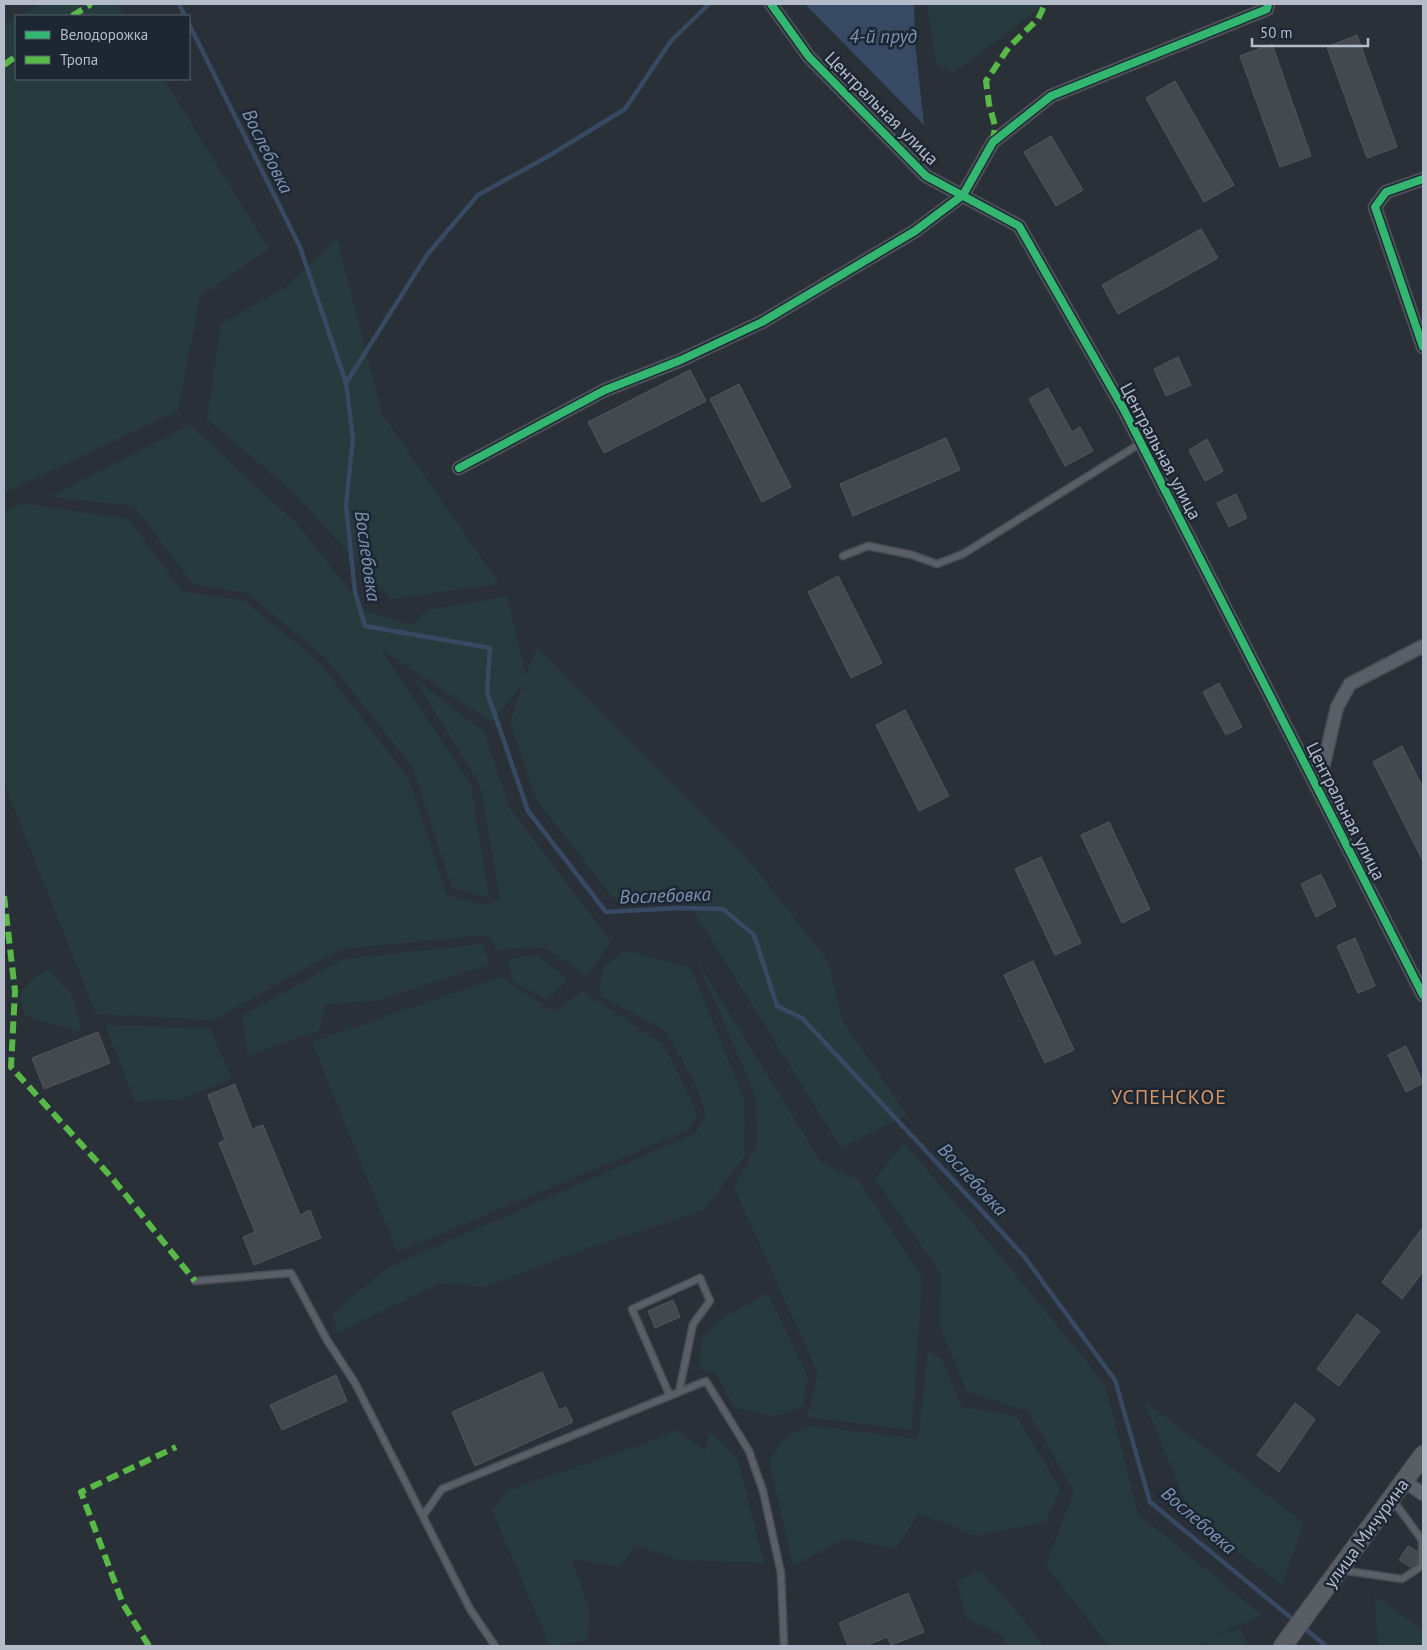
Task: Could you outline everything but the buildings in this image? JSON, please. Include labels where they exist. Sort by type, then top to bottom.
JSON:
[{"type":"main road","name":"улица Мичурина","points":[[1286,1642],[1423,1455]]},
{"type":"street","name":"Центральная улица","points":[[771,4],[809,57],[926,176],[1020,226],[1123,408],[1423,995]]},
{"type":"street","points":[[459,468],[605,390],[681,360],[762,322],[915,231],[963,195],[993,142],[1051,96],[1267,9],[1268,4]]},
{"type":"street","points":[[1423,179],[1386,192],[1375,207],[1423,347]]},
{"type":"street","points":[[1318,789],[1337,707],[1350,684],[1423,646]]},
{"type":"street","points":[[1404,1481],[1423,1494]]},
{"type":"lane","points":[[843,556],[868,546],[912,555],[937,564],[963,554],[1141,444]]},
{"type":"lane","points":[[195,1281],[291,1273],[327,1340],[355,1383],[470,1609],[495,1646]]},
{"type":"lane","points":[[670,1396],[632,1309],[700,1278],[710,1301],[693,1324],[679,1392]]},
{"type":"lane","points":[[424,1516],[442,1489],[706,1381],[749,1451],[763,1491],[781,1573],[784,1646]]},
{"type":"lane","points":[[1339,1569],[1402,1579],[1422,1566],[1422,1540],[1391,1498]]},
{"type":"green space","points":[[41,4],[117,4],[124,15],[21,15]]},
{"type":"green space","points":[[927,4],[1045,4],[953,73],[936,64]]},
{"type":"green space","points":[[15,19],[15,80],[165,80],[269,249],[200,296],[178,411],[4,493],[4,25]]},
{"type":"green space","points":[[337,238],[382,414],[499,584],[391,599],[295,494],[207,419],[221,324],[286,287]]},
{"type":"green space","points":[[190,425],[296,523],[366,611],[411,625],[428,610],[507,596],[526,675],[537,647],[747,858],[828,961],[843,1022],[907,1115],[841,1148],[678,886],[613,898],[536,799],[510,722],[523,684],[492,722],[381,649],[471,785],[489,898],[452,888],[413,768],[325,657],[246,593],[193,584],[134,506],[49,497]]},
{"type":"green space","points":[[22,503],[128,519],[182,591],[245,601],[320,663],[409,779],[447,895],[485,905],[500,899],[480,785],[414,678],[484,732],[510,808],[611,942],[587,976],[544,947],[497,950],[488,935],[341,949],[213,1020],[96,1014],[4,783],[4,513]]},
{"type":"green space","points":[[482,944],[490,964],[375,1001],[326,1004],[319,1031],[248,1055],[242,1016],[343,959]]},
{"type":"green space","points":[[624,950],[691,968],[744,1099],[745,1156],[704,1210],[585,1249],[486,1287],[441,1283],[337,1333],[333,1314],[387,1268],[696,1133],[706,1115],[697,1088],[667,1032],[599,995],[602,969]]},
{"type":"green space","points":[[536,955],[568,979],[547,1000],[512,981],[509,959]]},
{"type":"green space","points":[[697,961],[821,1162],[858,1180],[922,1277],[912,1430],[807,1417],[818,1374],[734,1187],[758,1142],[755,1095]]},
{"type":"green space","points":[[48,969],[73,996],[82,1033],[24,1015],[20,994],[31,980]]},
{"type":"green space","points":[[500,977],[555,1012],[582,991],[664,1045],[698,1115],[688,1130],[397,1252],[312,1042]]},
{"type":"green space","points":[[105,1025],[210,1028],[232,1079],[182,1099],[135,1102]]},
{"type":"green space","points":[[904,1143],[1105,1384],[1138,1514],[1262,1615],[1210,1638],[1241,1629],[1248,1646],[1206,1646],[1205,1641],[1203,1646],[1109,1646],[1046,1566],[1074,1491],[1028,1411],[967,1392],[940,1327],[941,1274],[875,1179]]},
{"type":"green space","points":[[767,1293],[808,1376],[803,1407],[775,1416],[735,1408],[716,1374],[699,1368],[702,1338],[724,1317]]},
{"type":"green space","points":[[928,1351],[941,1358],[962,1407],[1016,1416],[1060,1488],[1046,1522],[976,1536],[919,1513],[896,1548],[845,1539],[793,1566],[769,1460],[789,1434],[815,1426],[918,1439]]},
{"type":"green space","points":[[1144,1401],[1304,1523],[1282,1585],[1191,1516]]},
{"type":"green space","points":[[676,1429],[705,1451],[710,1432],[738,1460],[764,1563],[679,1560],[635,1545],[621,1567],[572,1559],[590,1611],[588,1640],[550,1646],[492,1510],[507,1491],[657,1439]]},
{"type":"green space","points":[[980,1570],[1029,1626],[1043,1646],[1007,1646],[1002,1635],[966,1618],[957,1581]]},
{"type":"green space","points":[[1375,1596],[1423,1630],[1423,1646],[1378,1646]]},
{"type":"water","name":"4-й пруд","points":[[805,4],[914,4],[915,43],[924,125]]},
{"type":"waterway","name":"Вослебовка","points":[[179,4],[184,15]]},
{"type":"waterway","points":[[346,383],[427,255],[478,195],[547,157],[625,109],[671,41],[709,4]]},
{"type":"waterway","name":"Вослебовка","points":[[190,26],[300,247],[346,383],[353,438],[346,505],[355,592],[365,626],[490,648],[487,692],[528,811],[606,912],[678,908],[723,909],[754,935],[777,1006],[802,1018],[1023,1255],[1115,1380],[1150,1502],[1295,1621]]},
{"type":"waterway","name":"Вослебовка","points":[[1303,1627],[1326,1646]]},
{"type":"marked path","points":[[74,15],[91,4]]},
{"type":"marked path","points":[[993,142],[995,126],[989,104],[986,81],[1009,47],[1038,19],[1045,4]]},
{"type":"marked path","points":[[4,65],[15,57]]},
{"type":"marked path","points":[[4,896],[15,991],[11,1067],[112,1178],[195,1281]]},
{"type":"marked path","points":[[149,1646],[123,1604],[81,1492],[176,1447]]},
{"type":"cycle path","points":[[771,4],[809,57],[926,176],[1019,226],[1123,408],[1423,995]]},
{"type":"cycle path","points":[[459,468],[605,390],[681,360],[762,322],[915,231],[963,195],[993,142],[1051,96],[1267,9],[1268,4]]},
{"type":"cycle path","points":[[1423,179],[1386,192],[1375,207],[1423,347]]},
{"type":"district","name":"УСПЕНСКОЕ","points":[[1169,1097]]}]
